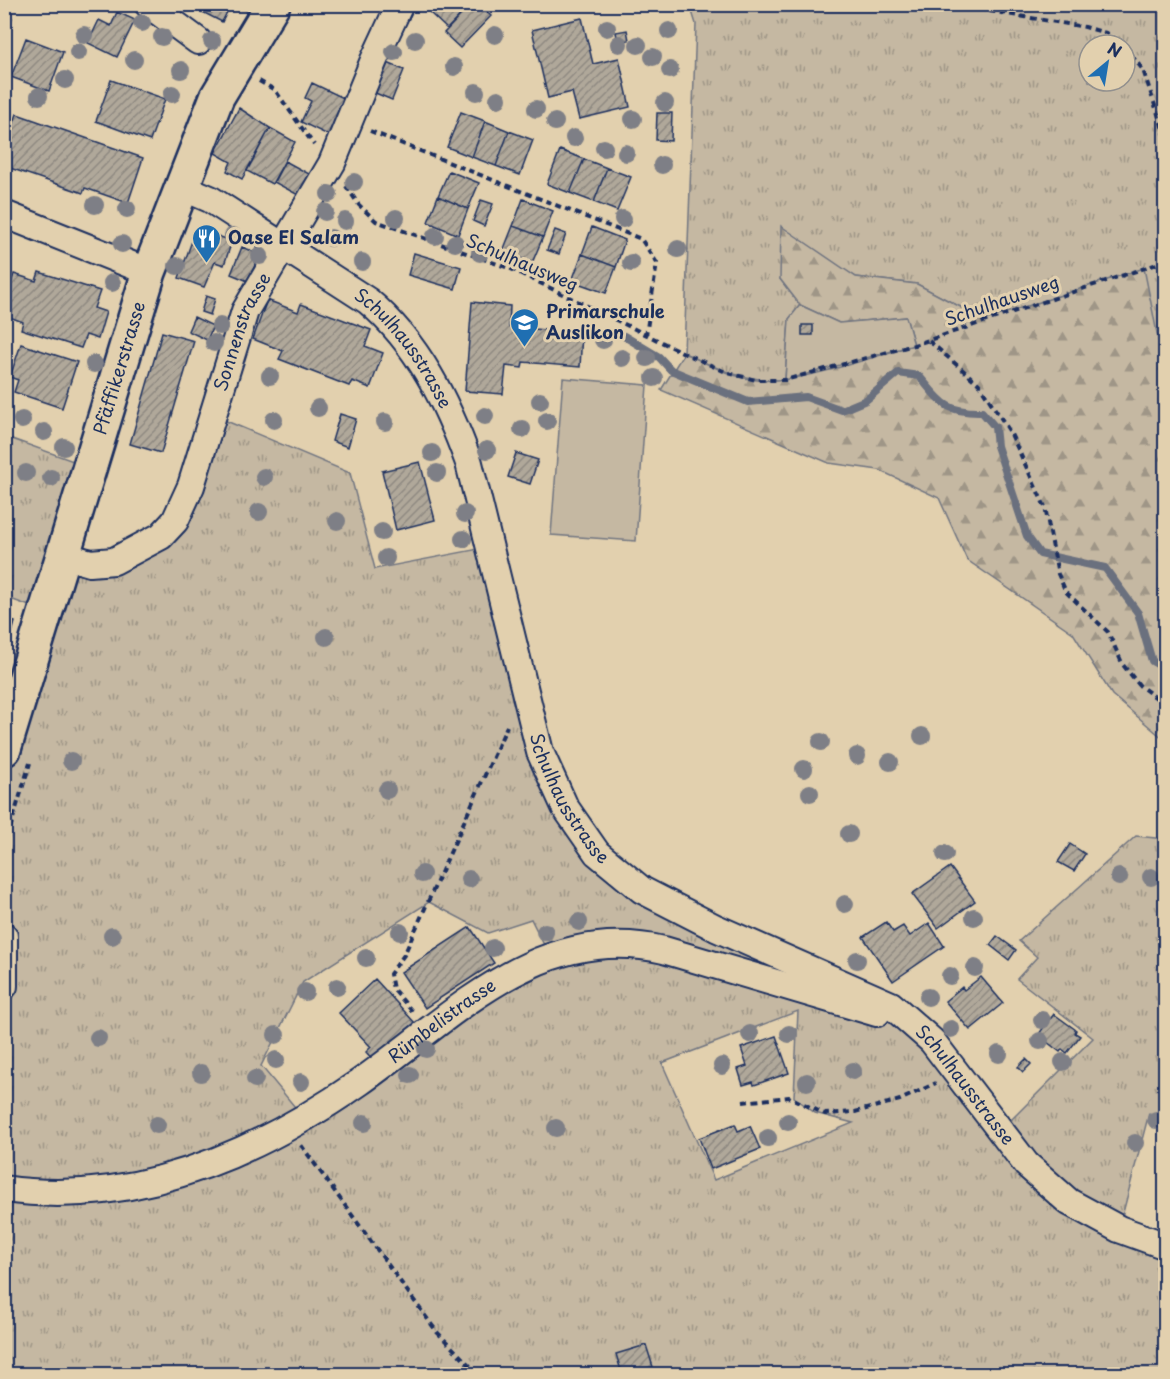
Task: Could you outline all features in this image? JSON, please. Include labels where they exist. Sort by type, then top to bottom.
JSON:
[{"type":"main road","name":"Pfäffikerstrasse","points":[[4,748],[149,272],[180,186],[217,97],[273,4]]},
{"type":"street","points":[[148,4],[198,41]]},
{"type":"street","name":"Sonnenstrasse","points":[[63,555],[90,562],[114,561],[161,536],[175,521],[191,486],[245,311],[332,163],[374,60],[400,4]]},
{"type":"street","name":"Schulhausstrasse","points":[[180,186],[210,199],[349,288],[386,316],[410,346],[440,394],[469,463],[540,752],[565,807],[597,853],[642,890],[705,923],[891,1005],[932,1041],[958,1072],[999,1132],[1026,1164],[1061,1194],[1119,1229],[1166,1245]]},
{"type":"street","points":[[4,214],[149,272]]},
{"type":"street","points":[[4,936],[4,986]]},
{"type":"street","name":"Rümbelistrasse","points":[[4,1189],[61,1193],[116,1189],[153,1182],[201,1168],[288,1128],[361,1082],[457,1007],[517,972],[573,949],[598,944],[640,945],[664,950],[883,1015],[891,1005]]},
{"type":"path","points":[[948,4],[1085,27],[1106,33]]},
{"type":"path","points":[[1137,62],[1143,70],[1166,138]]},
{"type":"path","name":"Schulhausweg","points":[[234,66],[275,90],[324,158],[332,163],[359,205],[376,221],[509,268],[728,373],[756,380],[785,380],[929,340],[1166,261]]},
{"type":"path","points":[[350,123],[641,239],[657,263],[646,335]]},
{"type":"path","points":[[929,340],[979,384],[1010,432],[1044,507],[1058,574],[1066,592],[1108,632],[1123,665],[1140,686],[1166,705]]},
{"type":"path","points":[[427,1030],[393,989],[390,974],[409,944],[518,703],[526,700]]},
{"type":"path","points":[[743,1102],[789,1097],[825,1114],[855,1112],[900,1100],[958,1072]]},
{"type":"path","points":[[288,1128],[436,1332],[478,1374]]},
{"type":"green space","points":[[690,5],[1165,5],[1165,378],[1143,269],[985,320],[917,284],[856,277],[828,260],[780,279],[800,305],[789,319],[785,380],[744,377],[684,353],[696,24]]},
{"type":"green space","points":[[781,226],[856,277],[917,284],[985,320],[1144,268],[1166,378],[1165,740],[1112,695],[1073,633],[967,560],[939,498],[879,470],[829,463],[661,390],[684,353],[719,370],[748,379],[774,380],[814,374],[914,345],[906,317],[839,323],[800,305],[780,279]]},
{"type":"green space","points":[[800,305],[839,323],[906,317],[914,345],[785,380],[789,319]]},
{"type":"green space","points":[[563,378],[647,385],[636,541],[551,535]]},
{"type":"green space","points":[[212,415],[350,473],[375,569],[489,547],[526,700],[597,853],[891,1005],[999,1132],[1093,1038],[1017,979],[1037,957],[1019,941],[1136,836],[1165,839],[1165,1116],[1149,1113],[1119,1228],[1165,1246],[1165,1374],[5,1374],[5,749],[46,612],[5,597],[4,436],[76,462],[63,554],[90,562],[161,536]],"holes":[[[429,902],[488,933],[531,919],[550,957],[304,1118],[261,1066],[303,982]],[[798,1011],[794,1097],[815,1113],[853,1123],[714,1180],[662,1063]]]},
{"type":"building","points":[[187,4],[231,4],[222,22]]},
{"type":"building","points":[[438,4],[471,4],[447,29],[430,13]]},
{"type":"building","points":[[471,4],[479,4],[491,16],[460,48],[444,33]]},
{"type":"building","points":[[117,12],[135,20],[117,57],[88,43],[99,20],[111,26]]},
{"type":"building","points":[[4,15],[12,18],[7,31],[4,29]]},
{"type":"building","points":[[582,18],[593,64],[619,58],[630,107],[579,119],[572,92],[548,98],[532,30]]},
{"type":"building","points":[[627,30],[629,40],[618,42],[616,32]]},
{"type":"building","points":[[26,38],[63,52],[49,91],[11,77]]},
{"type":"building","points":[[385,62],[404,70],[392,100],[373,92]]},
{"type":"building","points":[[111,80],[165,99],[150,141],[96,121]]},
{"type":"building","points":[[312,83],[348,100],[330,136],[301,122],[311,101],[305,98]]},
{"type":"building","points":[[239,108],[270,128],[242,179],[227,171],[231,162],[215,153]]},
{"type":"building","points":[[461,112],[485,121],[472,157],[447,147]]},
{"type":"building","points":[[657,113],[672,113],[671,141],[656,140]]},
{"type":"building","points":[[17,114],[143,158],[128,203],[85,188],[83,193],[4,166],[4,149]]},
{"type":"building","points":[[485,121],[509,131],[496,166],[472,157]]},
{"type":"building","points":[[270,128],[295,142],[272,184],[247,171]]},
{"type":"building","points":[[509,131],[533,140],[520,175],[496,166]]},
{"type":"building","points":[[560,150],[584,159],[570,193],[547,184]]},
{"type":"building","points":[[584,159],[607,168],[594,202],[570,193]]},
{"type":"building","points":[[285,161],[311,175],[300,196],[274,182]]},
{"type":"building","points":[[607,168],[631,177],[617,211],[594,202]]},
{"type":"building","points":[[449,171],[479,183],[468,209],[438,196]]},
{"type":"building","points":[[438,196],[468,209],[458,235],[428,222]]},
{"type":"building","points":[[523,199],[553,211],[543,237],[513,226]]},
{"type":"building","points":[[481,200],[493,204],[484,226],[473,221]]},
{"type":"building","points":[[513,226],[543,237],[532,263],[503,251]]},
{"type":"building","points":[[592,227],[625,240],[616,267],[582,254]]},
{"type":"building","points":[[555,230],[566,234],[559,254],[547,250]]},
{"type":"building","points":[[203,231],[232,241],[224,265],[215,262],[204,287],[179,278],[194,235]]},
{"type":"building","points":[[242,247],[260,254],[248,281],[231,274]]},
{"type":"building","points":[[414,253],[461,267],[455,289],[408,275]]},
{"type":"building","points":[[582,254],[616,267],[606,293],[572,281]]},
{"type":"building","points":[[39,272],[100,291],[94,308],[106,312],[98,339],[86,335],[81,348],[21,329],[23,322],[4,315],[4,303],[14,274],[36,281]]},
{"type":"building","points":[[206,296],[215,299],[210,315],[201,312]]},
{"type":"building","points":[[267,300],[298,312],[301,304],[371,330],[365,346],[383,353],[370,388],[352,381],[349,386],[279,359],[283,351],[253,339]]},
{"type":"building","name":"Primarschule Auslikon","points":[[472,302],[510,306],[509,327],[582,333],[580,367],[523,362],[522,368],[506,366],[503,394],[465,391]]},
{"type":"building","points":[[194,317],[213,326],[207,340],[188,331]]},
{"type":"building","points":[[802,325],[813,325],[813,335],[802,335]]},
{"type":"building","points":[[162,332],[194,341],[161,453],[130,444]]},
{"type":"building","points":[[21,344],[77,362],[62,408],[14,392],[18,380],[10,377]]},
{"type":"building","points":[[340,414],[356,419],[348,447],[332,441]]},
{"type":"building","points":[[516,453],[538,460],[530,484],[508,477]]},
{"type":"building","points":[[420,462],[435,520],[396,530],[382,471]]},
{"type":"building","points":[[4,619],[15,622],[5,659],[4,659]]},
{"type":"building","points":[[1070,844],[1085,854],[1074,871],[1058,862]]},
{"type":"building","points":[[950,867],[975,901],[938,928],[912,894]]},
{"type":"building","points":[[886,922],[893,932],[903,926],[910,936],[929,923],[944,946],[893,981],[863,937]]},
{"type":"building","points":[[470,927],[494,963],[425,1008],[401,972]]},
{"type":"building","points":[[997,936],[1016,950],[1009,960],[990,945]]},
{"type":"building","points":[[981,977],[1003,1003],[970,1030],[945,1001],[962,987],[964,990]]},
{"type":"building","points":[[375,979],[415,1023],[374,1061],[366,1052],[371,1047],[339,1013]]},
{"type":"building","points":[[1054,1014],[1076,1030],[1075,1033],[1080,1036],[1067,1053],[1062,1049],[1060,1052],[1038,1035]]},
{"type":"building","points":[[776,1036],[789,1073],[754,1085],[753,1082],[743,1085],[738,1069],[747,1066],[741,1048]]},
{"type":"building","points":[[1026,1059],[1031,1064],[1023,1072],[1018,1067]]},
{"type":"building","points":[[735,1124],[738,1131],[750,1126],[760,1149],[711,1169],[699,1138]]},
{"type":"building","points":[[646,1345],[653,1367],[622,1374],[616,1354]]},
{"type":"waterway","points":[[624,336],[659,357],[671,370],[748,402],[806,397],[842,410],[866,400],[898,373],[919,376],[939,399],[952,408],[982,412],[995,427],[997,446],[1027,536],[1040,554],[1105,568],[1138,613],[1152,661],[1166,669]]},
{"type":"place","name":"Oase El Salam","points":[[207,264]]},
{"type":"place","name":"Primarschule Auslikon","points":[[525,348]]}]
